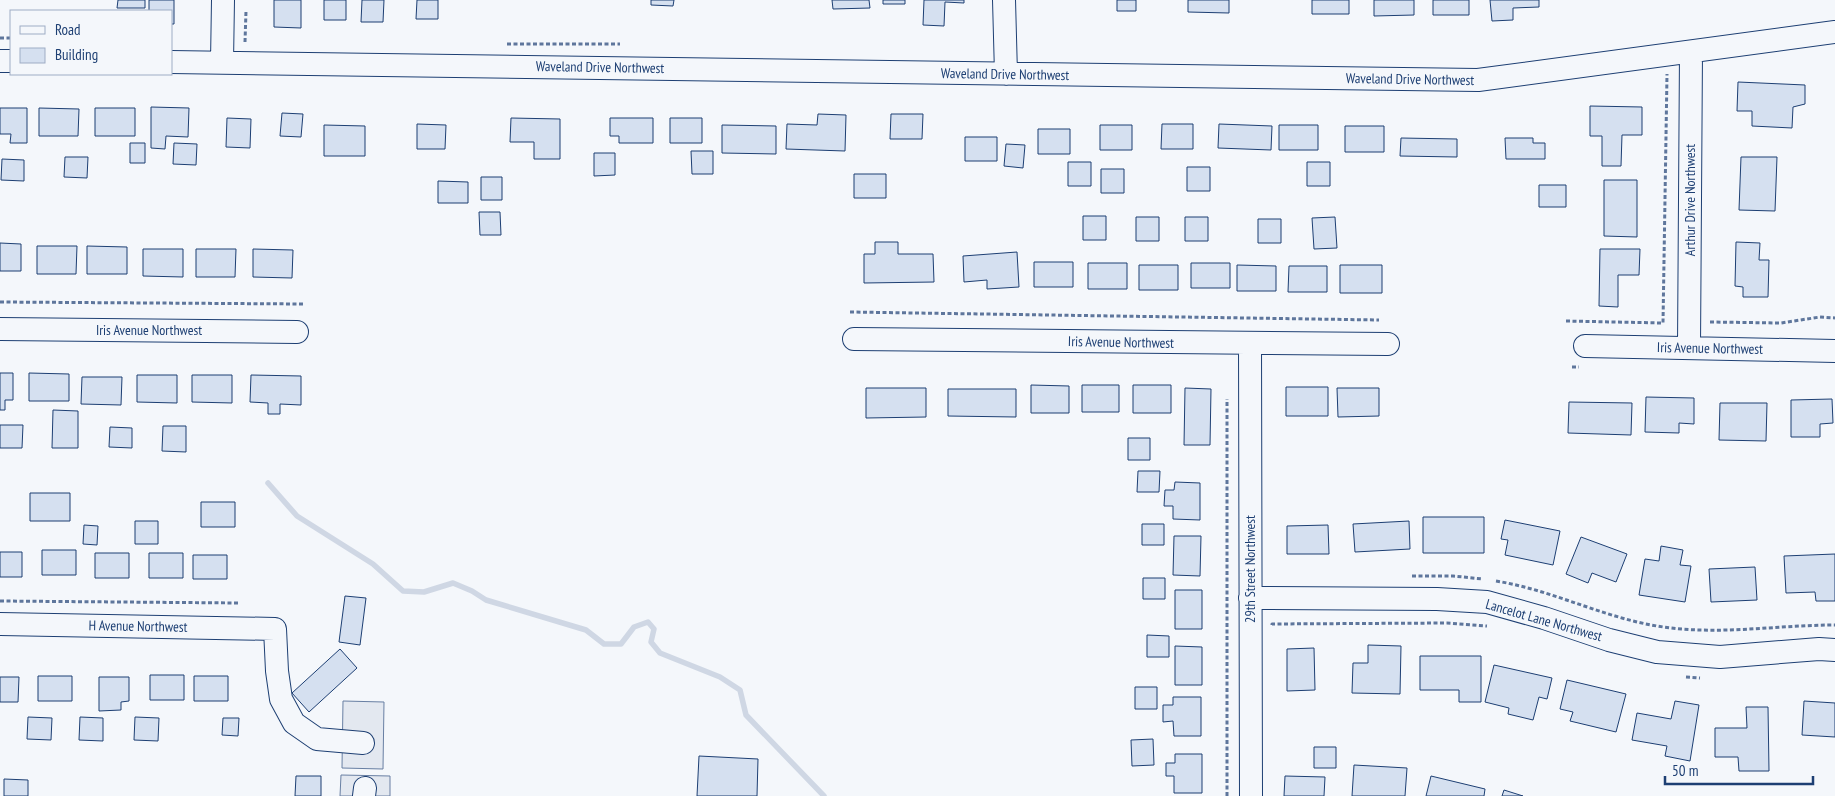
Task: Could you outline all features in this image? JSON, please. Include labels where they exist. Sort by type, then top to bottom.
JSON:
[{"type":"street","points":[[222,62],[223,0]]},
{"type":"street","points":[[1004,0],[1006,74]]},
{"type":"street","name":"Waveland Drive Northwest","points":[[172,62],[1478,80],[1835,32]]},
{"type":"street","name":"Arthur Drive Northwest","points":[[1690,347],[1691,52]]},
{"type":"street","name":"Iris Avenue Northwest","points":[[0,329],[298,332]]},
{"type":"street","name":"Iris Avenue Northwest","points":[[854,339],[1388,344]]},
{"type":"street","name":"29th Street Northwest","points":[[1250,343],[1251,796]]},
{"type":"street","name":"Iris Avenue Northwest","points":[[1585,346],[1835,351]]},
{"type":"street","name":"Lancelot Lane Northwest","points":[[1250,598],[1487,602],[1544,618],[1609,640],[1656,652],[1720,657],[1819,648],[1835,650]]},
{"type":"street","name":"H Avenue Northwest","points":[[0,624],[275,629],[281,699],[294,723],[317,739],[363,743]]},
{"type":"path","points":[[245,62],[246,9]]},
{"type":"path","points":[[501,44],[620,44]]},
{"type":"path","points":[[1566,321],[1663,323],[1666,71]]},
{"type":"path","points":[[0,302],[303,304]]},
{"type":"path","points":[[850,312],[1379,320]]},
{"type":"path","points":[[1710,313],[1710,323],[1781,323],[1820,317],[1835,318]]},
{"type":"path","points":[[1227,392],[1227,796]]},
{"type":"path","points":[[1406,576],[1454,576],[1519,585],[1623,619],[1691,631],[1835,625]]},
{"type":"path","points":[[0,601],[240,603]]},
{"type":"path","points":[[1272,633],[1272,624],[1447,623],[1494,627]]},
{"type":"path","points":[[1684,677],[1708,678]]},
{"type":"shaded area","points":[[343,701],[384,702],[383,769],[342,768]]},
{"type":"shaded area","points":[[341,775],[390,776],[390,796],[340,796]]},
{"type":"building","points":[[118,0],[145,0],[145,8],[117,8]]},
{"type":"building","points":[[149,0],[174,0],[174,24],[172,24],[172,10],[149,10]]},
{"type":"building","points":[[274,0],[301,0],[301,28],[274,27]]},
{"type":"building","points":[[324,0],[346,0],[346,20],[324,20]]},
{"type":"building","points":[[362,0],[384,0],[383,22],[361,22]]},
{"type":"building","points":[[417,0],[438,0],[438,19],[416,19]]},
{"type":"building","points":[[651,0],[674,0],[673,6],[651,5]]},
{"type":"building","points":[[832,0],[869,0],[870,8],[833,9]]},
{"type":"building","points":[[883,0],[905,0],[905,4],[883,4]]},
{"type":"building","points":[[924,0],[964,0],[964,3],[945,2],[944,26],[923,25]]},
{"type":"building","points":[[1117,0],[1136,0],[1136,11],[1117,11]]},
{"type":"building","points":[[1188,0],[1229,0],[1229,13],[1188,12]]},
{"type":"building","points":[[1312,0],[1349,0],[1349,14],[1312,14]]},
{"type":"building","points":[[1374,0],[1414,0],[1414,15],[1374,16]]},
{"type":"building","points":[[1433,0],[1469,0],[1469,15],[1433,15]]},
{"type":"building","points":[[1490,0],[1539,0],[1539,7],[1513,8],[1513,20],[1492,21]]},
{"type":"building","points":[[1738,82],[1805,85],[1805,104],[1793,107],[1792,128],[1752,126],[1752,111],[1737,111]]},
{"type":"building","points":[[1590,106],[1642,107],[1642,135],[1622,135],[1621,166],[1602,166],[1602,136],[1590,136]]},
{"type":"building","points":[[151,107],[189,108],[188,137],[166,136],[165,149],[151,148]]},
{"type":"building","points":[[0,108],[27,108],[27,143],[10,143],[11,134],[0,134]]},
{"type":"building","points":[[39,108],[79,109],[78,136],[39,136]]},
{"type":"building","points":[[95,108],[135,108],[135,136],[95,136]]},
{"type":"building","points":[[282,113],[303,114],[301,137],[280,136]]},
{"type":"building","points":[[818,114],[846,115],[845,151],[786,149],[787,124],[817,125]]},
{"type":"building","points":[[891,114],[923,114],[922,139],[890,139]]},
{"type":"building","points":[[227,118],[251,119],[250,148],[226,147]]},
{"type":"building","points":[[511,118],[560,119],[560,159],[534,159],[534,142],[510,142]]},
{"type":"building","points":[[610,118],[653,118],[653,143],[619,143],[619,136],[610,136]]},
{"type":"building","points":[[670,118],[702,118],[702,143],[670,143]]},
{"type":"building","points":[[417,124],[446,125],[445,149],[417,149]]},
{"type":"building","points":[[1162,124],[1193,124],[1193,149],[1161,149]]},
{"type":"building","points":[[1219,124],[1272,126],[1271,150],[1218,148]]},
{"type":"building","points":[[324,125],[365,126],[365,156],[324,156]]},
{"type":"building","points":[[722,125],[776,126],[776,154],[722,153]]},
{"type":"building","points":[[1100,125],[1132,125],[1132,150],[1100,150]]},
{"type":"building","points":[[1279,125],[1318,125],[1318,150],[1279,150]]},
{"type":"building","points":[[1345,126],[1384,126],[1384,152],[1345,152]]},
{"type":"building","points":[[1038,129],[1070,129],[1070,154],[1038,154]]},
{"type":"building","points":[[965,137],[997,137],[997,161],[965,161]]},
{"type":"building","points":[[1401,138],[1457,139],[1457,157],[1400,156]]},
{"type":"building","points":[[1505,138],[1533,138],[1533,143],[1545,143],[1545,159],[1506,159]]},
{"type":"building","points":[[130,143],[145,143],[145,163],[130,163]]},
{"type":"building","points":[[174,143],[197,144],[196,165],[173,164]]},
{"type":"building","points":[[1006,144],[1025,145],[1023,168],[1004,166]]},
{"type":"building","points":[[691,151],[713,151],[713,174],[692,174]]},
{"type":"building","points":[[594,153],[615,153],[615,175],[594,176]]},
{"type":"building","points":[[65,157],[88,157],[87,178],[64,177]]},
{"type":"building","points":[[1741,157],[1777,157],[1775,211],[1739,210]]},
{"type":"building","points":[[2,159],[24,160],[24,181],[1,180]]},
{"type":"building","points":[[1068,162],[1091,162],[1091,186],[1068,186]]},
{"type":"building","points":[[1307,162],[1330,162],[1330,186],[1307,186]]},
{"type":"building","points":[[1187,167],[1210,167],[1210,191],[1187,191]]},
{"type":"building","points":[[1101,169],[1124,169],[1124,193],[1101,193]]},
{"type":"building","points":[[854,174],[886,174],[886,198],[854,198]]},
{"type":"building","points":[[481,177],[502,177],[502,200],[481,200]]},
{"type":"building","points":[[1604,180],[1637,180],[1637,237],[1604,236]]},
{"type":"building","points":[[438,181],[468,182],[468,203],[438,203]]},
{"type":"building","points":[[1539,185],[1566,185],[1566,207],[1539,207]]},
{"type":"building","points":[[479,212],[500,212],[501,235],[480,235]]},
{"type":"building","points":[[1083,216],[1106,216],[1106,240],[1083,240]]},
{"type":"building","points":[[1136,217],[1159,217],[1159,241],[1136,241]]},
{"type":"building","points":[[1185,217],[1208,217],[1208,241],[1185,241]]},
{"type":"building","points":[[1335,217],[1337,248],[1314,249],[1312,218]]},
{"type":"building","points":[[1258,219],[1281,219],[1281,243],[1258,243]]},
{"type":"building","points":[[875,242],[898,242],[898,254],[933,254],[934,282],[864,283],[864,254],[875,254]]},
{"type":"building","points":[[1736,242],[1760,243],[1759,260],[1769,260],[1768,297],[1743,297],[1743,287],[1735,286]]},
{"type":"building","points":[[0,243],[21,244],[21,271],[0,271]]},
{"type":"building","points":[[37,246],[77,246],[76,274],[37,274]]},
{"type":"building","points":[[87,246],[127,247],[127,274],[87,274]]},
{"type":"building","points":[[143,249],[183,249],[183,277],[143,276]]},
{"type":"building","points":[[196,249],[236,249],[235,277],[196,277]]},
{"type":"building","points":[[253,249],[293,250],[292,278],[253,277]]},
{"type":"building","points":[[1600,249],[1640,249],[1639,275],[1618,275],[1618,307],[1599,306]]},
{"type":"building","points":[[1017,252],[1019,287],[987,289],[987,280],[964,282],[963,256]]},
{"type":"building","points":[[1034,262],[1073,262],[1073,287],[1034,287]]},
{"type":"building","points":[[1088,263],[1127,263],[1127,289],[1088,289]]},
{"type":"building","points":[[1191,263],[1230,263],[1230,288],[1191,288]]},
{"type":"building","points":[[1139,265],[1178,265],[1178,290],[1139,290]]},
{"type":"building","points":[[1237,265],[1276,266],[1276,291],[1237,291]]},
{"type":"building","points":[[1340,265],[1382,265],[1382,293],[1340,293]]},
{"type":"building","points":[[1289,266],[1327,266],[1327,292],[1288,292]]},
{"type":"building","points":[[0,373],[13,373],[13,400],[5,400],[5,410],[0,410]]},
{"type":"building","points":[[29,373],[69,374],[69,401],[29,401]]},
{"type":"building","points":[[137,375],[177,375],[177,403],[137,402]]},
{"type":"building","points":[[192,375],[232,375],[232,403],[192,402]]},
{"type":"building","points":[[251,375],[301,376],[301,405],[280,404],[280,414],[268,414],[268,403],[250,402]]},
{"type":"building","points":[[82,377],[122,377],[121,405],[81,404]]},
{"type":"building","points":[[1031,385],[1069,386],[1069,413],[1031,413]]},
{"type":"building","points":[[1082,385],[1119,385],[1119,412],[1082,412]]},
{"type":"building","points":[[1133,385],[1171,385],[1171,413],[1133,413]]},
{"type":"building","points":[[1286,387],[1328,387],[1328,416],[1286,416]]},
{"type":"building","points":[[866,388],[926,388],[926,417],[866,418]]},
{"type":"building","points":[[1185,388],[1211,389],[1210,445],[1184,445]]},
{"type":"building","points":[[1337,388],[1379,388],[1379,416],[1338,417]]},
{"type":"building","points":[[948,389],[1016,389],[1016,417],[948,416]]},
{"type":"building","points":[[1646,397],[1694,398],[1694,424],[1679,423],[1679,433],[1645,432]]},
{"type":"building","points":[[1832,399],[1833,423],[1820,424],[1820,437],[1791,437],[1791,400]]},
{"type":"building","points":[[1569,402],[1632,403],[1631,435],[1568,433]]},
{"type":"building","points":[[1720,403],[1767,403],[1766,441],[1719,440]]},
{"type":"building","points":[[53,410],[78,411],[78,448],[52,448]]},
{"type":"building","points":[[0,425],[23,425],[22,448],[0,448]]},
{"type":"building","points":[[163,426],[186,426],[186,452],[162,451]]},
{"type":"building","points":[[110,427],[132,428],[132,448],[109,447]]},
{"type":"building","points":[[1128,438],[1150,438],[1150,460],[1128,460]]},
{"type":"building","points":[[1138,471],[1160,471],[1159,492],[1137,492]]},
{"type":"building","points":[[1175,482],[1200,483],[1200,520],[1173,519],[1173,506],[1164,506],[1165,490],[1174,490]]},
{"type":"building","points":[[30,493],[70,493],[70,521],[30,521]]},
{"type":"building","points":[[201,502],[235,502],[235,527],[201,527]]},
{"type":"building","points":[[1423,517],[1484,517],[1484,553],[1423,553]]},
{"type":"building","points":[[1505,520],[1560,531],[1553,565],[1505,555],[1508,540],[1501,539]]},
{"type":"building","points":[[135,521],[158,521],[158,544],[135,544]]},
{"type":"building","points":[[1409,521],[1410,549],[1355,552],[1353,524]]},
{"type":"building","points":[[1142,524],[1164,524],[1164,545],[1142,545]]},
{"type":"building","points":[[84,525],[98,526],[97,545],[83,544]]},
{"type":"building","points":[[1328,525],[1329,554],[1287,554],[1287,526]]},
{"type":"building","points":[[1174,536],[1201,536],[1200,576],[1173,575]]},
{"type":"building","points":[[1581,537],[1627,554],[1616,582],[1592,573],[1588,583],[1566,574]]},
{"type":"building","points":[[1661,546],[1683,550],[1680,565],[1691,566],[1685,602],[1639,595],[1645,559],[1659,561]]},
{"type":"building","points":[[42,550],[76,550],[76,575],[42,575]]},
{"type":"building","points":[[0,552],[22,552],[22,577],[0,577]]},
{"type":"building","points":[[95,553],[129,553],[129,578],[95,578]]},
{"type":"building","points":[[149,553],[183,553],[183,578],[149,578]]},
{"type":"building","points":[[1835,554],[1835,601],[1816,601],[1815,592],[1786,593],[1784,556]]},
{"type":"building","points":[[193,555],[227,555],[227,579],[193,579]]},
{"type":"building","points":[[1755,567],[1757,600],[1711,602],[1709,569]]},
{"type":"building","points":[[1143,578],[1165,578],[1165,599],[1143,599]]},
{"type":"building","points":[[1175,590],[1202,590],[1202,629],[1175,629]]},
{"type":"building","points":[[345,596],[366,598],[360,645],[339,642]]},
{"type":"building","points":[[1147,635],[1169,636],[1169,657],[1147,657]]},
{"type":"building","points":[[1368,645],[1401,646],[1400,694],[1352,693],[1353,663],[1368,663]]},
{"type":"building","points":[[1175,646],[1202,647],[1202,685],[1175,685]]},
{"type":"building","points":[[1314,648],[1315,690],[1287,691],[1287,649]]},
{"type":"building","points":[[340,649],[357,668],[309,712],[292,693]]},
{"type":"building","points":[[1420,656],[1481,656],[1481,702],[1459,702],[1459,690],[1420,690]]},
{"type":"building","points":[[1494,665],[1552,678],[1547,699],[1539,697],[1533,720],[1508,714],[1509,708],[1485,702]]},
{"type":"building","points":[[150,675],[184,675],[184,700],[150,700]]},
{"type":"building","points":[[38,676],[72,676],[72,701],[38,701]]},
{"type":"building","points":[[194,676],[228,676],[228,701],[194,701]]},
{"type":"building","points":[[0,677],[19,677],[18,702],[0,702]]},
{"type":"building","points":[[99,677],[129,677],[129,701],[121,702],[121,710],[99,711]]},
{"type":"building","points":[[1567,680],[1626,694],[1616,732],[1570,721],[1573,712],[1560,709]]},
{"type":"building","points":[[1135,687],[1157,687],[1157,709],[1135,709]]},
{"type":"building","points":[[1173,697],[1201,697],[1201,736],[1174,736],[1173,721],[1163,722],[1163,705],[1173,705]]},
{"type":"building","points":[[1675,701],[1699,705],[1690,761],[1665,756],[1667,746],[1632,740],[1637,713],[1671,719]]},
{"type":"building","points":[[1804,701],[1835,703],[1835,737],[1802,735]]},
{"type":"building","points":[[1746,707],[1768,707],[1769,771],[1739,771],[1738,757],[1715,757],[1715,728],[1747,728]]},
{"type":"building","points":[[28,717],[52,718],[51,740],[27,739]]},
{"type":"building","points":[[80,717],[103,718],[103,741],[79,740]]},
{"type":"building","points":[[135,717],[159,718],[158,741],[134,740]]},
{"type":"building","points":[[223,718],[239,718],[238,736],[222,735]]},
{"type":"building","points":[[1153,739],[1154,765],[1132,766],[1131,740]]},
{"type":"building","points":[[1314,747],[1336,747],[1336,768],[1314,768]]},
{"type":"building","points":[[1175,754],[1202,754],[1202,793],[1174,793],[1174,776],[1166,776],[1166,763],[1175,763]]},
{"type":"building","points":[[699,756],[758,759],[757,796],[697,796]]},
{"type":"building","points":[[1354,765],[1407,768],[1405,796],[1352,796]]},
{"type":"building","points":[[296,776],[321,776],[321,796],[295,796]]},
{"type":"building","points":[[1285,776],[1325,777],[1324,796],[1284,796]]},
{"type":"building","points":[[1431,776],[1485,789],[1484,796],[1426,796]]},
{"type":"building","points":[[4,779],[28,780],[28,796],[4,796]]},
{"type":"building","points":[[1504,790],[1523,796],[1502,796]]},
{"type":"waterway","points":[[268,483],[297,516],[373,564],[403,591],[424,592],[453,583],[472,591],[486,600],[586,630],[604,644],[621,644],[634,627],[648,622],[654,629],[651,642],[660,653],[720,677],[740,690],[746,715],[824,796]]}]
